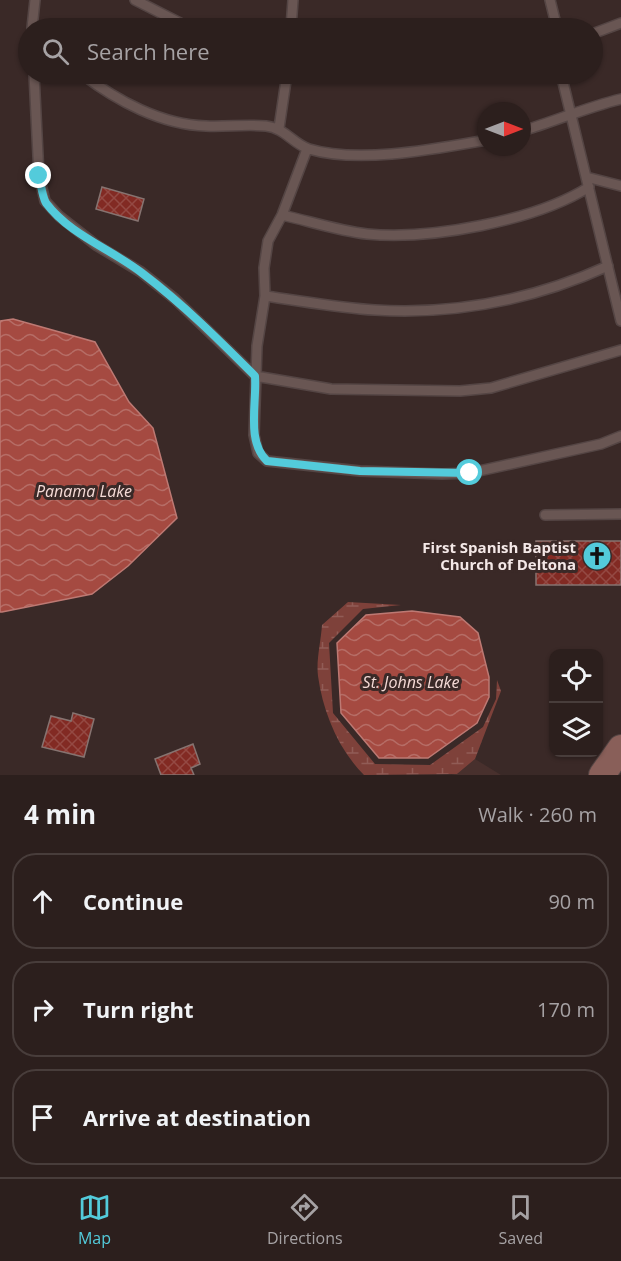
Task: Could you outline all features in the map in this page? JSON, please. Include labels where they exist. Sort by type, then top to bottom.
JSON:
[{"type":"main road","points":[[602,775],[621,748]]},
{"type":"lane","points":[[33,18],[35,0]]},
{"type":"lane","points":[[135,0],[170,18]]},
{"type":"lane","points":[[292,18],[293,0]]},
{"type":"lane","points":[[550,0],[554,18]]},
{"type":"lane","points":[[603,30],[621,23]]},
{"type":"lane","points":[[34,84],[39,176],[45,201],[59,216],[96,246],[141,272],[175,299],[255,376],[331,389],[460,391],[491,388],[621,350]]},
{"type":"lane","points":[[95,84],[138,109],[182,124],[279,128],[308,148],[346,154],[391,153],[477,141]]},
{"type":"lane","points":[[279,128],[286,84]]},
{"type":"lane","points":[[563,84],[621,321]]},
{"type":"lane","points":[[531,128],[593,105],[621,99]]},
{"type":"lane","points":[[308,148],[282,215],[268,241],[264,268],[266,296],[255,376],[254,435],[258,453],[267,461],[276,463],[360,471],[470,473],[601,444],[621,436]]},
{"type":"lane","points":[[586,177],[621,186]]},
{"type":"lane","points":[[282,215],[366,234],[448,232],[504,219],[574,196],[588,187]]},
{"type":"lane","points":[[266,296],[374,310],[453,308],[529,295],[608,266]]},
{"type":"lane","points":[[544,515],[621,514]]},
{"type":"shaded area","points":[[475,759],[501,775],[451,775],[457,774]]},
{"type":"green space","points":[[348,602],[401,605],[363,609],[329,643],[333,713],[375,764],[430,765],[483,727],[496,699],[497,680],[501,691],[475,759],[457,774],[364,775],[339,742],[320,690],[318,657],[322,625]]},
{"type":"water","name":"Panama Lake","points":[[13,319],[95,342],[129,402],[153,428],[177,518],[128,566],[92,594],[0,612],[0,321]]},
{"type":"water","name":"St. Johns Lake","points":[[412,611],[460,617],[478,633],[489,677],[489,697],[477,723],[428,758],[379,758],[341,713],[337,643],[366,615]]},
{"type":"building","points":[[102,187],[144,199],[138,221],[96,209]]},
{"type":"building","points":[[536,541],[621,541],[621,585],[536,585]]},
{"type":"building","points":[[73,713],[94,719],[84,757],[42,747],[51,716],[71,721]]},
{"type":"building","points":[[193,744],[200,764],[191,768],[194,775],[161,775],[155,759]]},
{"type":"place","name":"First Spanish Baptist Church of Deltona","points":[[597,556]]},
{"type":"route","points":[[39,176],[45,201],[59,216],[96,246],[141,272],[175,299],[255,376],[254,435],[258,453],[267,461],[360,471],[470,473]]}]
